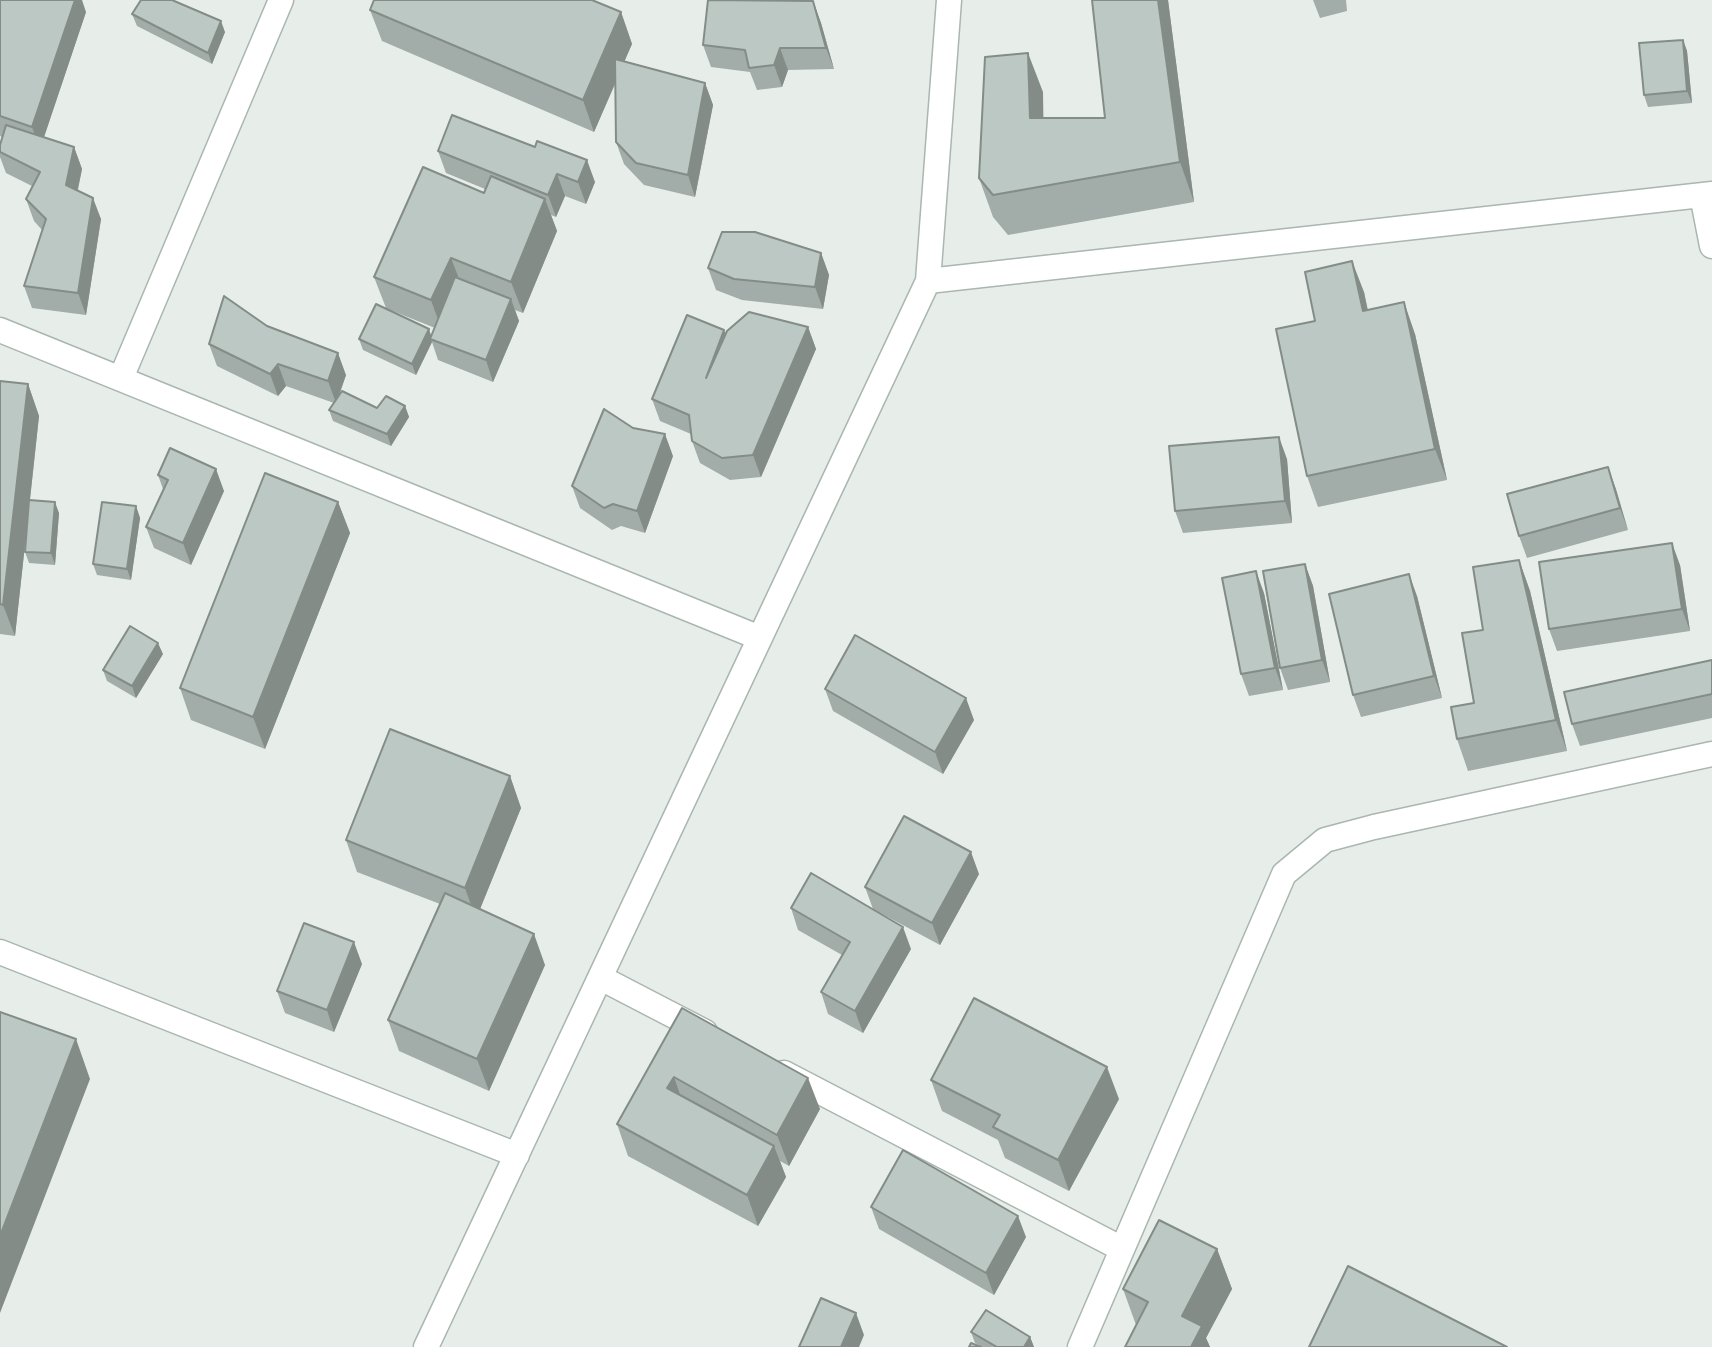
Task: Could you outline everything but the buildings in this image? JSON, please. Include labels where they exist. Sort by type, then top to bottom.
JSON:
[{"type":"street","points":[[121,378],[281,0]]},
{"type":"street","points":[[426,1347],[928,281],[949,0]]},
{"type":"street","points":[[928,281],[1707,195],[1712,246]]},
{"type":"street","points":[[0,330],[760,638]]},
{"type":"street","points":[[1080,1347],[1284,874],[1325,840],[1712,754]]},
{"type":"street","points":[[0,952],[517,1155]]},
{"type":"street","points":[[601,978],[727,1044]]},
{"type":"street","points":[[756,1059],[1122,1249]]}]
